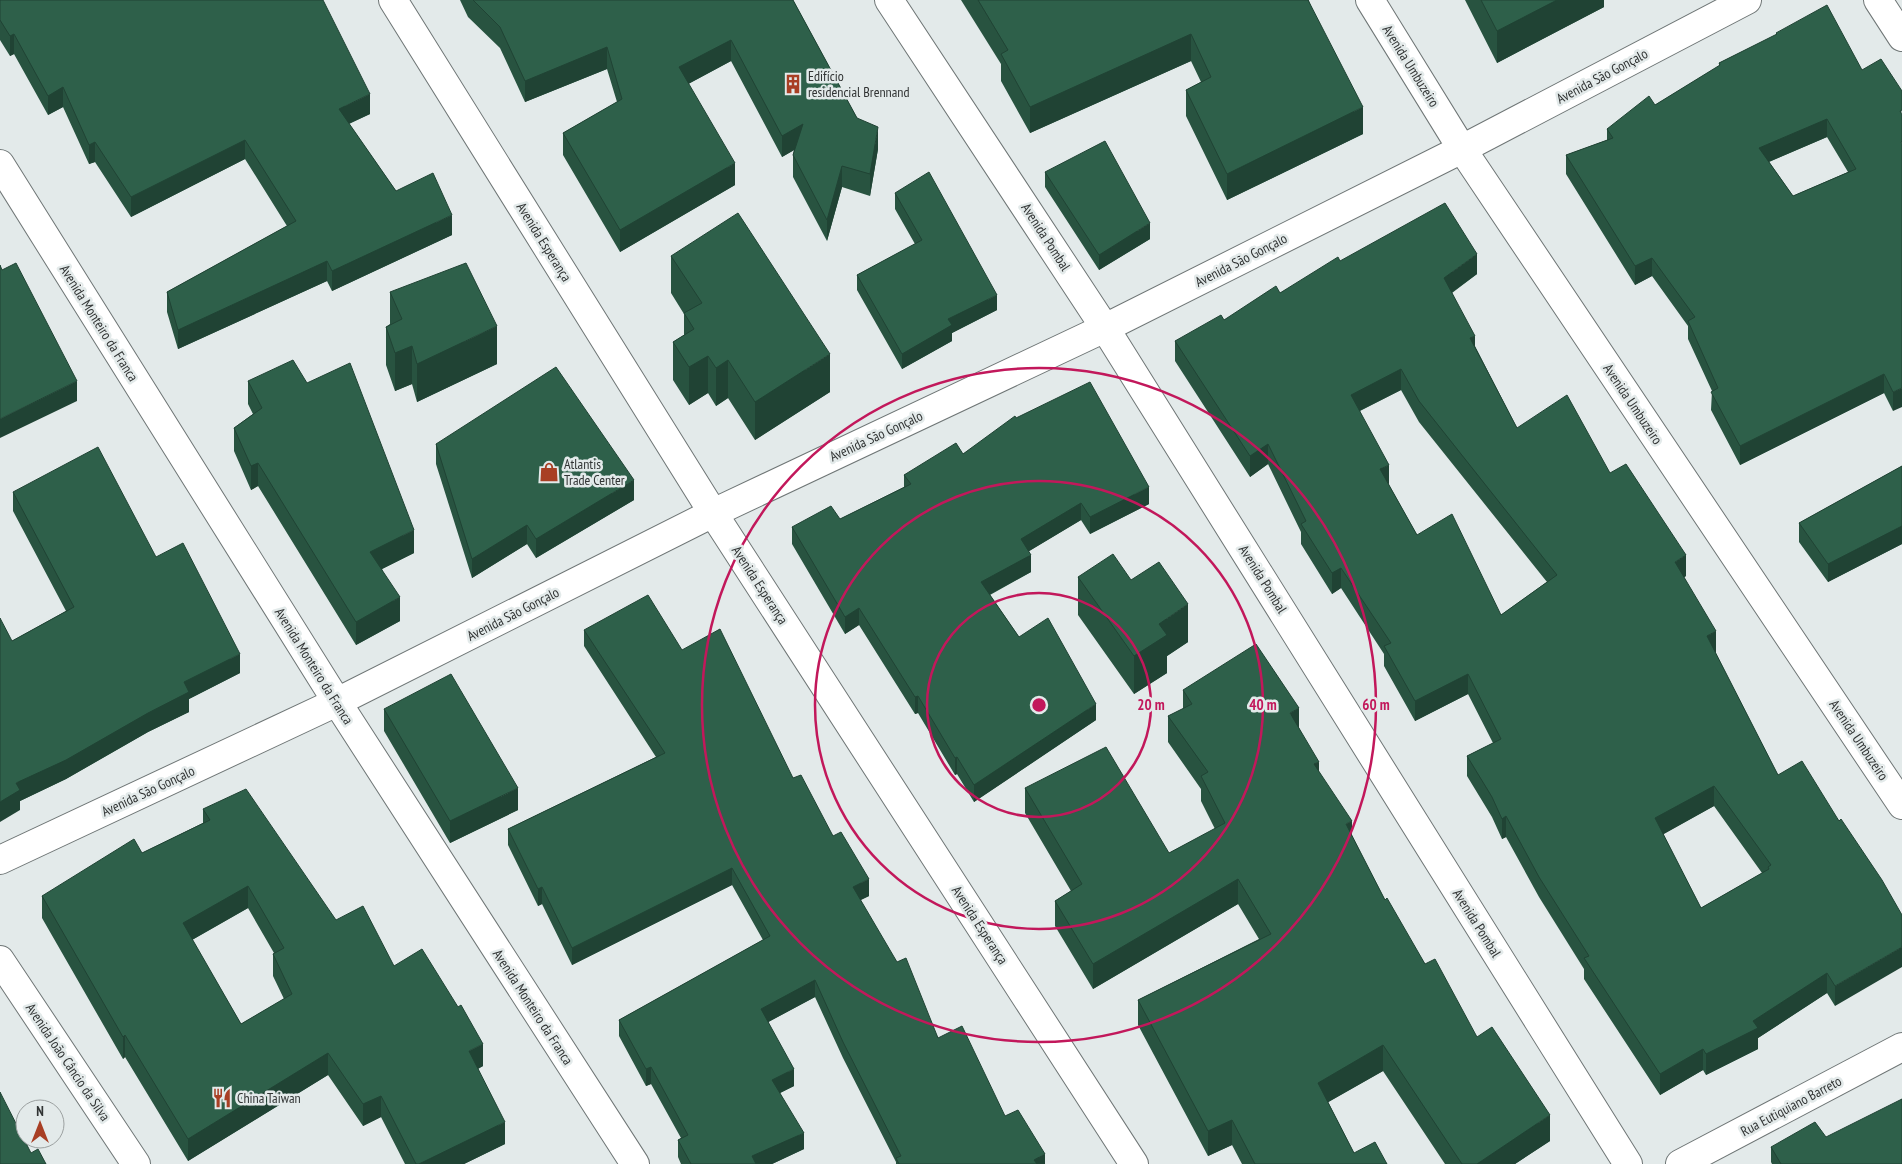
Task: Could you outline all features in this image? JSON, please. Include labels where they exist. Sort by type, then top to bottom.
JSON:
[{"type":"street","name":"Avenida Esperança","points":[[393,0],[714,513],[1134,1164]]},
{"type":"street","name":"Avenida Pombal","points":[[889,0],[1105,328],[1628,1164]]},
{"type":"street","name":"Avenida Umbuzeiro","points":[[1370,0],[1462,150],[1902,804]]},
{"type":"street","name":"Avenida São Gonçalo","points":[[0,860],[336,702],[714,513],[1105,328],[1462,150],[1747,0]]},
{"type":"street","points":[[1878,0],[1902,37]]},
{"type":"street","name":"Avenida Monteiro da Franca","points":[[0,164],[336,702],[635,1164]]},
{"type":"street","name":"Avenida João Câncio da Silva","points":[[0,960],[136,1164]]},
{"type":"street","name":"Rua Eutiquiano Barreto","points":[[1680,1164],[1902,1047]]},
{"type":"building","points":[[0,0],[323,0],[370,94],[339,109],[396,191],[433,173],[452,215],[332,271],[327,261],[178,330],[167,292],[296,221],[245,140],[131,197],[95,142],[89,145],[63,87],[48,96],[14,34],[10,36],[0,20]]},
{"type":"building","points":[[473,0],[793,0],[857,118],[878,127],[870,174],[842,166],[827,220],[793,155],[803,124],[782,136],[731,40],[679,67],[735,163],[620,230],[563,133],[622,99],[607,47],[525,81],[500,27]]},
{"type":"building","points":[[978,0],[1308,0],[1363,107],[1227,174],[1186,90],[1211,77],[1191,34],[1030,107],[1001,54],[1008,50]]},
{"type":"building","points":[[1481,0],[1557,0],[1497,31]]},
{"type":"building","points":[[1827,5],[1862,70],[1881,59],[1902,91],[1902,110],[1900,111],[1902,115],[1902,388],[1893,392],[1884,374],[1740,446],[1711,392],[1718,388],[1688,321],[1695,317],[1652,258],[1635,266],[1566,155],[1613,138],[1607,129],[1649,96],[1655,105],[1720,65],[1719,63]],"holes":[[[1827,119],[1856,169],[1793,196],[1759,148]]]},
{"type":"building","points":[[1105,141],[1150,223],[1099,255],[1045,172]]},
{"type":"building","points":[[929,172],[997,295],[948,319],[952,325],[902,354],[857,275],[922,240],[895,193]]},
{"type":"building","points":[[1445,203],[1477,254],[1444,278],[1475,336],[1470,338],[1517,428],[1567,395],[1610,473],[1626,464],[1686,555],[1675,562],[1716,631],[1707,636],[1778,775],[1802,761],[1839,821],[1841,819],[1882,880],[1902,915],[1902,947],[1835,986],[1827,973],[1753,1021],[1758,1028],[1706,1054],[1703,1049],[1660,1074],[1584,958],[1589,956],[1539,877],[1506,816],[1502,819],[1492,797],[1467,756],[1501,739],[1468,674],[1415,701],[1384,646],[1391,643],[1341,568],[1332,573],[1301,524],[1306,521],[1268,444],[1250,456],[1175,341],[1221,315],[1224,320],[1276,286],[1280,293],[1338,257],[1340,261]],"holes":[[[1401,369],[1419,401],[1557,575],[1501,615],[1452,514],[1417,535],[1380,469],[1389,465],[1351,395]],[[1714,786],[1771,865],[1768,867],[1769,869],[1701,908],[1655,818]]]},
{"type":"building","points":[[738,213],[830,354],[755,402],[728,360],[716,368],[708,356],[689,367],[673,342],[694,329],[684,313],[702,303],[671,256]]},
{"type":"building","points":[[16,263],[77,381],[0,419],[0,265],[2,270]]},
{"type":"building","points":[[466,263],[497,326],[417,364],[412,346],[395,353],[386,327],[402,319],[390,292]]},
{"type":"building","points":[[293,360],[307,383],[350,363],[414,530],[370,552],[400,597],[356,622],[258,463],[251,466],[234,428],[262,408],[248,381]]},
{"type":"building","name":"Atlantis Trade Center","points":[[556,367],[634,480],[536,539],[527,525],[472,559],[436,444]]},
{"type":"building","points":[[1090,382],[1149,487],[1090,517],[1081,503],[1021,539],[1031,555],[981,582],[1019,637],[1048,618],[1096,704],[974,785],[957,757],[955,758],[918,696],[915,697],[859,608],[845,617],[792,527],[831,506],[840,519],[911,484],[904,475],[956,443],[963,454],[1015,416],[1016,418]]},
{"type":"building","points":[[98,447],[156,557],[183,543],[240,654],[184,682],[189,692],[66,760],[16,783],[20,790],[0,802],[0,618],[12,641],[74,607],[13,492]]},
{"type":"building","points":[[1902,466],[1902,526],[1828,564],[1799,523]]},
{"type":"building","points":[[1113,554],[1131,580],[1159,562],[1188,604],[1159,624],[1167,635],[1134,656],[1078,577]]},
{"type":"building","points":[[648,595],[682,650],[720,629],[793,778],[801,775],[833,836],[841,832],[869,879],[853,887],[897,962],[906,958],[938,1038],[962,1026],[1005,1116],[1018,1110],[1045,1154],[1034,1160],[1037,1164],[899,1164],[896,1158],[901,1156],[843,1042],[815,980],[761,1009],[794,1069],[772,1080],[804,1133],[752,1156],[756,1164],[691,1164],[678,1140],[688,1135],[651,1067],[646,1069],[619,1020],[770,936],[732,868],[572,948],[542,887],[538,889],[508,829],[665,753],[584,630]]},
{"type":"building","points":[[1256,644],[1299,708],[1290,713],[1319,762],[1314,764],[1352,821],[1346,824],[1385,900],[1387,898],[1425,964],[1435,959],[1477,1037],[1492,1027],[1550,1115],[1477,1164],[1462,1164],[1383,1045],[1318,1083],[1354,1153],[1375,1142],[1387,1164],[1255,1164],[1232,1120],[1208,1131],[1138,1000],[1271,934],[1238,879],[1093,964],[1055,901],[1082,884],[1025,788],[1106,747],[1169,853],[1225,823],[1201,776],[1208,772],[1168,716],[1192,704],[1183,690]]},
{"type":"building","points":[[451,674],[518,788],[450,821],[384,709]]},
{"type":"building","points":[[246,789],[336,920],[363,906],[394,966],[422,949],[458,1007],[461,1005],[483,1044],[469,1051],[505,1122],[416,1164],[381,1096],[363,1104],[328,1053],[188,1139],[125,1035],[123,1037],[42,896],[134,839],[142,853],[210,820],[203,809]],"holes":[[[248,886],[284,948],[273,954],[292,994],[241,1024],[183,923]]]},
{"type":"building","points":[[0,1092],[15,1122],[15,1149],[29,1149],[31,1153],[38,1149],[46,1164],[0,1164]]},
{"type":"building","points":[[1902,1099],[1902,1164],[1781,1164],[1771,1147],[1815,1122],[1826,1137]]},
{"type":"place","name":"Edifício residencial Brennand","points":[[793,84]]},
{"type":"place","name":"Atlantis Trade Center","points":[[549,472]]},
{"type":"place","name":"China Taiwan","points":[[222,1098]]}]
